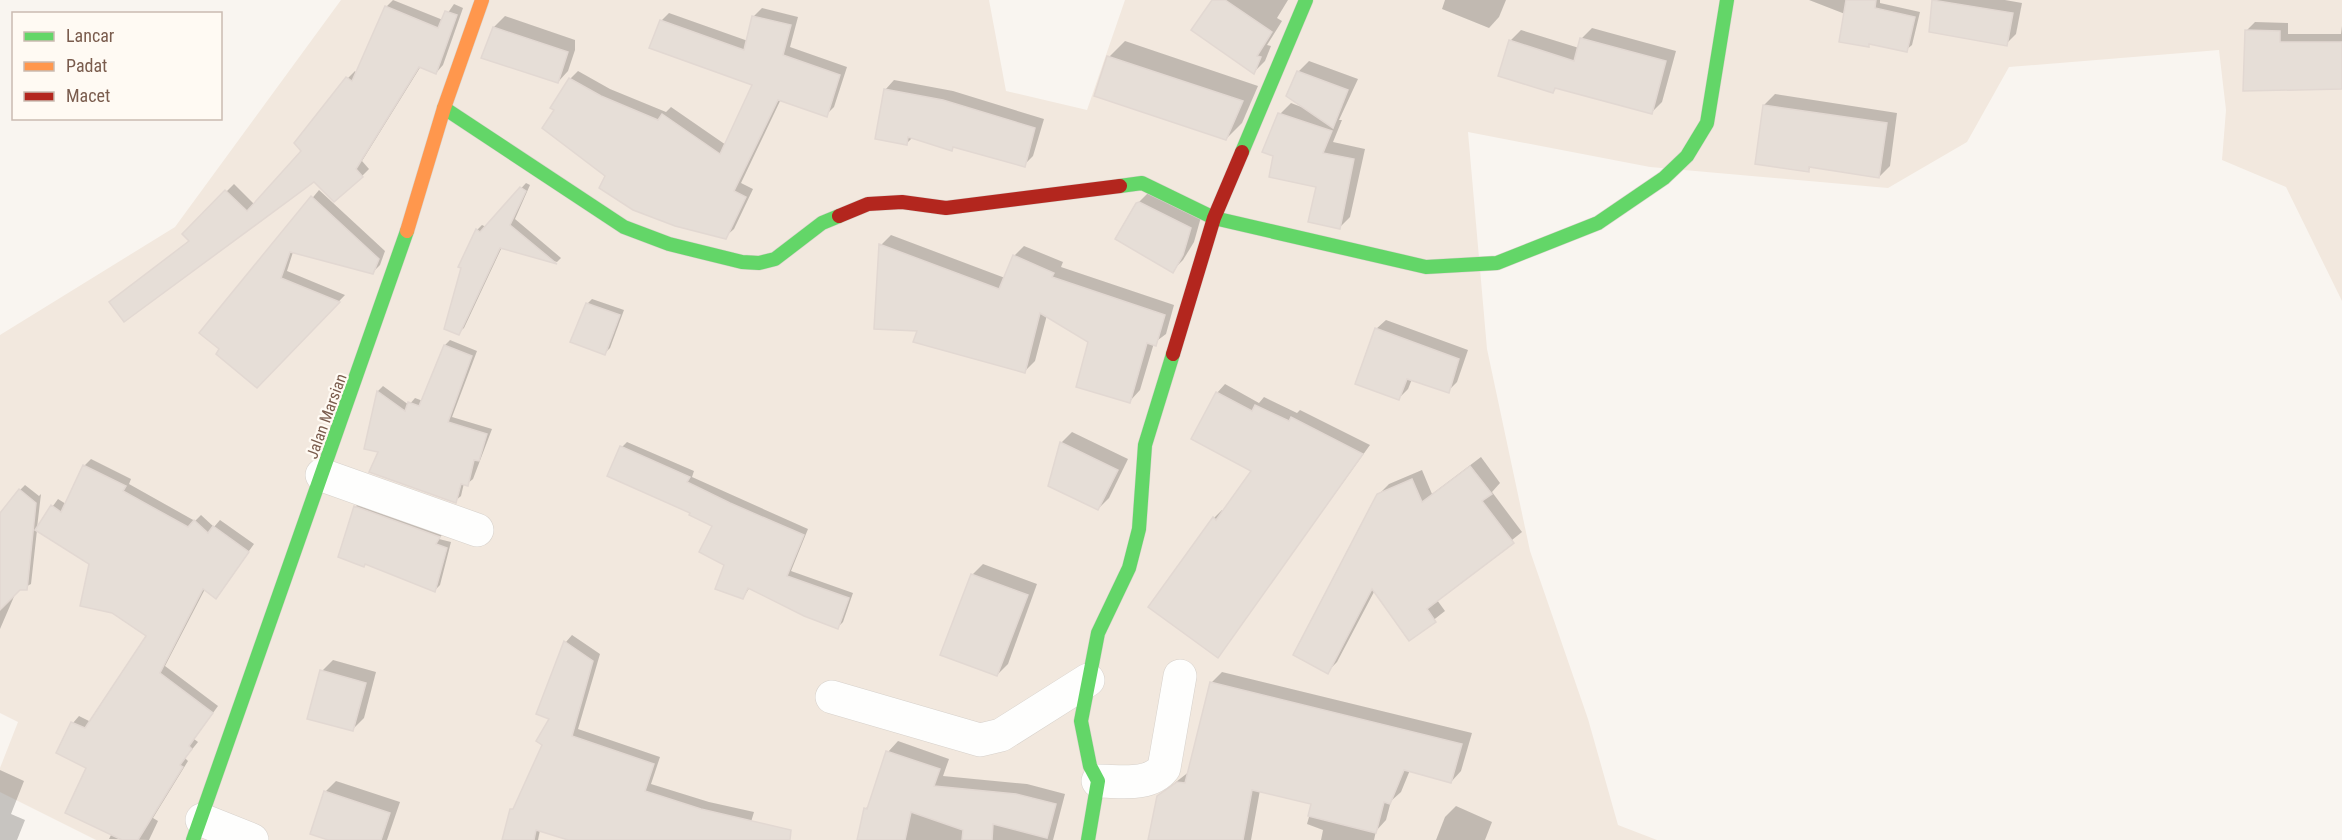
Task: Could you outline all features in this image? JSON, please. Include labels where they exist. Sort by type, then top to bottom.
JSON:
[{"type":"street","name":"Jalan Marsian","points":[[198,830],[402,249],[444,108],[482,0]]},
{"type":"street","points":[[1088,840],[1098,781],[1090,766],[1081,721],[1098,633],[1129,568],[1139,529],[1145,445],[1215,218],[1306,0]]},
{"type":"street","points":[[444,108],[624,227],[669,244],[742,262],[759,263],[775,259],[822,223],[868,204],[902,202],[946,208],[1142,183],[1215,218],[1426,267],[1497,263],[1598,223],[1664,178],[1687,156],[1707,123],[1727,0]]},
{"type":"street","points":[[322,475],[477,530]]},
{"type":"street","points":[[1098,781],[1148,781],[1158,776],[1164,768],[1180,676]]},
{"type":"street","points":[[832,697],[980,740],[1001,735],[1088,680]]},
{"type":"street","points":[[198,830],[252,840]]},
{"type":"shaded area","points":[[341,0],[989,0],[1006,91],[1087,110],[1125,0],[2342,0],[2342,301],[2286,187],[2222,160],[2226,110],[2219,50],[2009,67],[1967,142],[1888,188],[1650,167],[1468,132],[1487,349],[1530,551],[1588,719],[1618,825],[1657,840],[96,840],[0,792],[0,768],[18,722],[0,713],[0,335],[175,227]]},
{"type":"building","points":[[1212,0],[1225,0],[1272,32],[1257,56],[1261,57],[1254,74],[1191,30]]},
{"type":"building","points":[[1846,0],[1876,0],[1875,8],[1915,17],[1907,52],[1869,44],[1869,47],[1839,42]]},
{"type":"building","points":[[1932,0],[2013,13],[2007,46],[1929,32]]},
{"type":"building","points":[[385,6],[438,28],[445,11],[457,15],[436,74],[419,67],[356,169],[363,177],[334,202],[314,182],[124,322],[109,302],[189,241],[182,234],[225,190],[247,211],[301,151],[294,143],[346,77],[352,81]]},
{"type":"building","points":[[752,16],[791,25],[783,55],[840,75],[827,117],[778,100],[734,191],[746,197],[726,239],[675,226],[633,210],[599,188],[605,176],[542,128],[554,110],[550,108],[569,78],[601,96],[658,120],[662,114],[720,154],[752,85],[649,48],[660,20],[744,50]]},
{"type":"building","points":[[493,27],[568,52],[558,83],[481,58]]},
{"type":"building","points":[[2245,30],[2280,31],[2280,42],[2342,42],[2342,89],[2243,91]]},
{"type":"building","points":[[1580,38],[1666,61],[1652,114],[1555,88],[1553,93],[1498,76],[1509,40],[1574,61]]},
{"type":"building","points":[[1107,56],[1243,101],[1226,140],[1094,96]]},
{"type":"building","points":[[1297,71],[1348,90],[1333,128],[1286,96]]},
{"type":"building","points":[[884,89],[943,100],[1035,128],[1025,167],[953,147],[952,151],[908,137],[907,145],[875,139]]},
{"type":"building","points":[[1763,105],[1887,123],[1879,178],[1809,167],[1809,172],[1755,164]]},
{"type":"building","points":[[1278,113],[1332,131],[1323,153],[1354,159],[1340,229],[1308,222],[1316,187],[1269,177],[1273,156],[1262,152]]},
{"type":"building","points":[[520,187],[526,191],[510,225],[557,264],[500,248],[459,335],[444,329],[461,268],[458,267],[476,229],[480,232]]},
{"type":"building","points":[[311,196],[379,259],[373,274],[290,252],[281,278],[340,302],[257,388],[216,354],[219,349],[199,333]]},
{"type":"building","points":[[1139,202],[1191,228],[1183,255],[1173,273],[1115,239],[1136,203]]},
{"type":"building","points":[[879,244],[999,289],[1013,255],[1054,273],[1052,277],[1165,315],[1156,346],[1147,343],[1130,403],[1076,387],[1088,342],[1040,313],[1025,373],[913,342],[917,331],[874,329]]},
{"type":"building","points":[[586,303],[620,315],[605,355],[570,342]]},
{"type":"building","points":[[1375,328],[1459,359],[1449,393],[1407,379],[1399,400],[1355,384]]},
{"type":"building","points":[[444,345],[472,356],[448,422],[487,434],[479,461],[474,460],[468,486],[461,484],[456,503],[369,472],[378,452],[364,449],[377,391],[405,411],[408,402],[419,406]]},
{"type":"building","points":[[1216,392],[1252,411],[1255,405],[1289,421],[1291,417],[1363,454],[1218,658],[1148,607],[1213,517],[1216,520],[1251,471],[1191,439]]},
{"type":"building","points":[[1060,442],[1118,470],[1098,510],[1048,486]]},
{"type":"building","points":[[620,446],[690,477],[687,482],[730,503],[804,535],[787,576],[849,598],[838,629],[804,616],[748,588],[743,599],[715,589],[724,565],[699,552],[712,526],[689,515],[690,513],[607,476]]},
{"type":"building","points":[[83,465],[126,486],[123,491],[188,527],[194,520],[208,533],[213,526],[249,552],[216,599],[203,589],[160,673],[213,713],[189,746],[192,749],[180,765],[183,767],[138,840],[122,840],[65,813],[86,768],[56,753],[71,722],[85,728],[146,636],[112,613],[80,606],[89,564],[35,530],[51,505],[61,512]]},
{"type":"building","points":[[1470,466],[1492,494],[1482,501],[1514,543],[1427,609],[1436,622],[1409,641],[1372,589],[1328,674],[1293,655],[1377,494],[1412,479],[1422,502]]},
{"type":"building","points":[[19,489],[36,503],[27,590],[20,590],[0,610],[0,513]]},
{"type":"building","points":[[354,506],[440,537],[436,544],[447,548],[435,592],[365,564],[364,567],[338,557]]},
{"type":"building","points":[[971,574],[1028,595],[997,676],[940,655]]},
{"type":"building","points":[[564,641],[593,661],[572,736],[654,764],[645,791],[701,809],[791,830],[790,840],[568,840],[536,830],[534,840],[502,840],[510,809],[513,809],[542,745],[536,741],[549,719],[536,714]]},
{"type":"building","points":[[320,670],[366,683],[353,731],[307,719]]},
{"type":"building","points":[[1210,682],[1462,744],[1451,783],[1404,770],[1390,804],[1384,802],[1376,833],[1308,816],[1311,804],[1252,790],[1243,840],[1148,840],[1157,796],[1177,782],[1185,783]]},
{"type":"building","points":[[886,751],[940,769],[934,786],[1016,794],[1056,804],[1047,838],[993,824],[992,840],[962,840],[963,830],[911,812],[905,840],[857,840],[864,808],[867,809]]},
{"type":"building","points":[[324,791],[390,813],[381,840],[328,840],[310,834]]},
{"type":"traffic: fast","points":[[1242,152],[1306,0]]},
{"type":"traffic: fast","points":[[1120,186],[1142,183],[1214,218],[1426,267],[1497,263],[1598,223],[1664,178],[1687,156],[1707,123],[1727,0]]},
{"type":"traffic: fast","points":[[444,108],[624,227],[669,244],[742,262],[759,263],[775,259],[822,223],[839,216]]},
{"type":"traffic: fast","points":[[193,840],[407,231]]},
{"type":"traffic: fast","points":[[1088,840],[1098,781],[1090,766],[1081,721],[1098,633],[1129,568],[1139,529],[1145,445],[1173,354]]},
{"type":"traffic: slow","points":[[407,231],[444,108],[482,0]]},
{"type":"traffic: jam","points":[[1173,354],[1214,218],[1242,152]]},
{"type":"traffic: jam","points":[[839,216],[868,204],[902,202],[946,208],[1120,186]]}]
